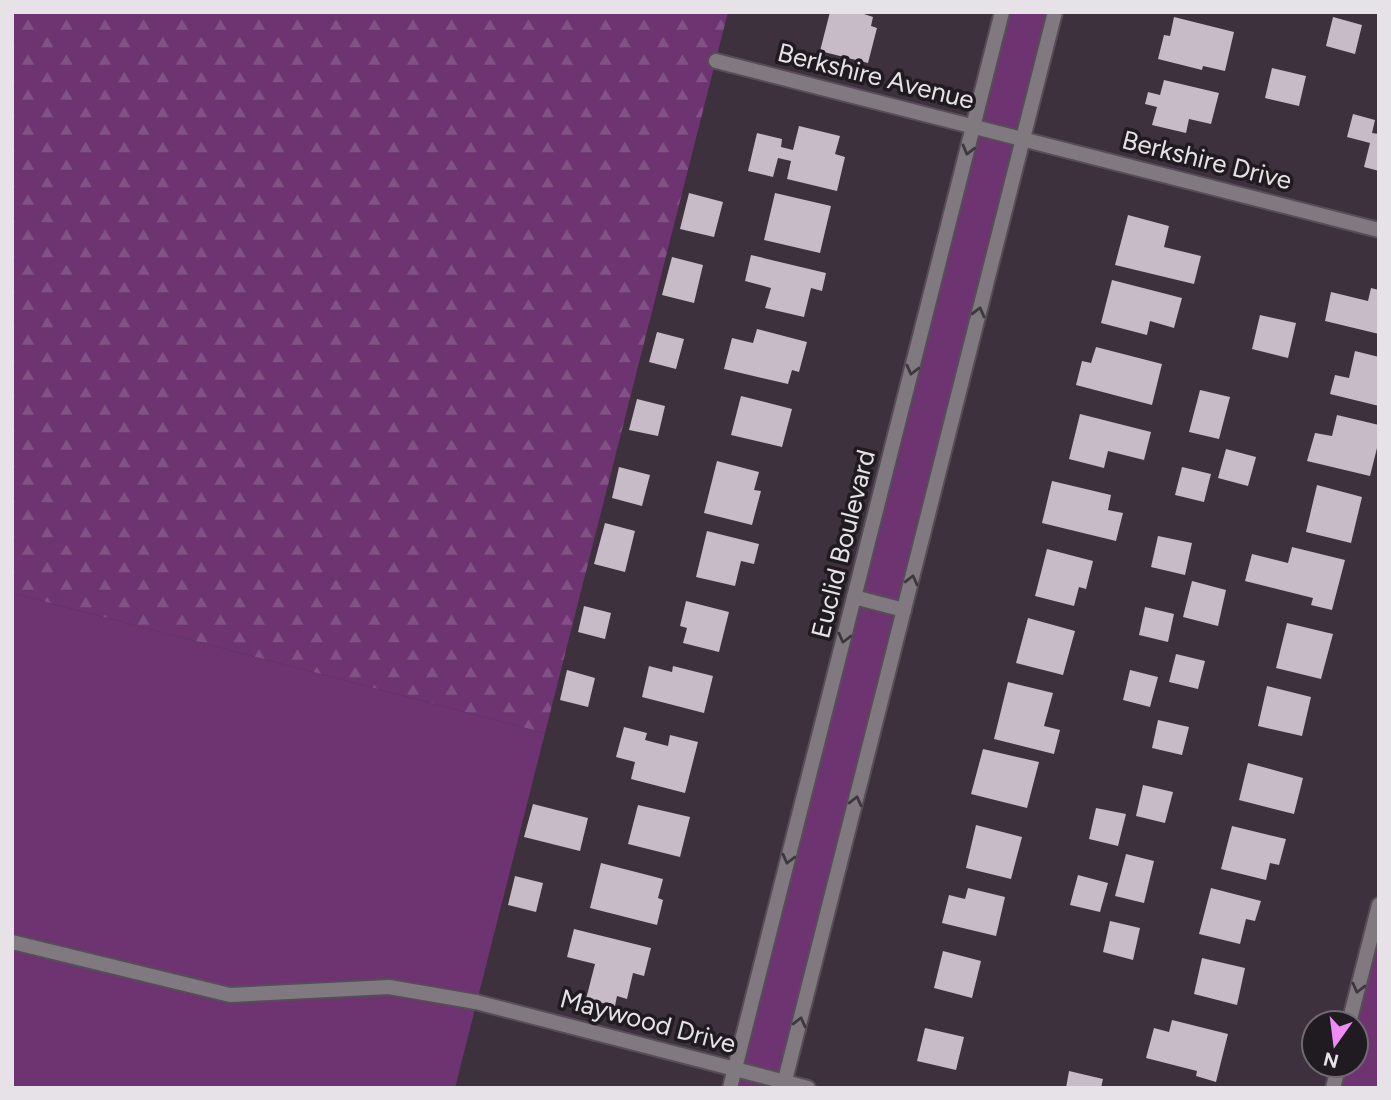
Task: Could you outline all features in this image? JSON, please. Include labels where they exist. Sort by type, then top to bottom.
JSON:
[{"type":"street","name":"Euclid Boulevard","points":[[730,1088],[1002,12]]},
{"type":"street","points":[[784,1085],[1055,12]]},
{"type":"street","name":"Berkshire Avenue","points":[[716,61],[1023,138]]},
{"type":"street","name":"Berkshire Drive","points":[[1023,138],[1379,230]]},
{"type":"street","points":[[855,597],[904,610]]},
{"type":"street","points":[[1353,1009],[1379,905]]},
{"type":"street","name":"Maywood Drive","points":[[12,942],[230,995],[389,987],[476,1002],[735,1069],[784,1085],[808,1088]]},
{"type":"green space","points":[[12,12],[728,12],[545,733],[12,593]]},
{"type":"green space","points":[[1002,12],[1055,12],[783,1088],[730,1088]]},
{"type":"green space","points":[[12,593],[545,733],[455,1088],[12,1088]]},
{"type":"green space","points":[[1379,905],[1379,1088],[1333,1088],[1335,1079],[1370,1079],[1370,1009],[1359,1009]]},
{"type":"building","points":[[830,12],[865,12],[864,14],[873,17],[871,26],[877,28],[868,63],[820,51]]},
{"type":"building","points":[[1174,17],[1234,32],[1225,71],[1203,66],[1202,70],[1158,59],[1164,35],[1170,36]]},
{"type":"building","points":[[1333,17],[1362,25],[1355,54],[1326,46]]},
{"type":"building","points":[[1272,68],[1306,76],[1299,106],[1265,98]]},
{"type":"building","points":[[1164,80],[1219,93],[1211,124],[1189,119],[1186,133],[1152,125],[1157,107],[1145,104],[1148,92],[1160,95]]},
{"type":"building","points":[[1353,114],[1375,120],[1372,133],[1379,134],[1379,171],[1364,167],[1370,143],[1347,137]]},
{"type":"building","points":[[799,126],[840,136],[835,154],[845,157],[837,191],[787,179],[791,161],[778,158],[773,177],[748,171],[757,133],[782,139],[781,147],[793,150]]},
{"type":"building","points":[[689,193],[723,202],[714,237],[680,229]]},
{"type":"building","points":[[775,193],[831,206],[820,253],[764,240]]},
{"type":"building","points":[[1128,215],[1169,226],[1164,247],[1201,256],[1194,284],[1115,265]]},
{"type":"building","points":[[751,255],[826,273],[822,291],[811,288],[804,317],[765,308],[771,288],[745,281]]},
{"type":"building","points":[[672,257],[703,265],[694,303],[662,295]]},
{"type":"building","points":[[1112,280],[1182,298],[1174,328],[1150,321],[1147,335],[1101,323]]},
{"type":"building","points":[[1371,288],[1379,290],[1379,334],[1325,321],[1331,292],[1368,301]]},
{"type":"building","points":[[1260,315],[1296,323],[1288,358],[1252,349]]},
{"type":"building","points":[[757,329],[807,342],[799,372],[792,370],[788,384],[724,369],[732,338],[753,343]]},
{"type":"building","points":[[657,332],[684,339],[676,369],[649,362]]},
{"type":"building","points":[[1096,347],[1162,364],[1152,405],[1076,385],[1082,361],[1091,363]]},
{"type":"building","points":[[1355,351],[1379,357],[1379,406],[1330,394],[1335,375],[1349,378]]},
{"type":"building","points":[[1200,390],[1230,397],[1219,439],[1189,432]]},
{"type":"building","points":[[741,396],[792,409],[782,447],[731,435]]},
{"type":"building","points":[[637,399],[665,406],[658,436],[629,430]]},
{"type":"building","points":[[1080,414],[1151,432],[1144,460],[1108,451],[1104,468],[1069,459]]},
{"type":"building","points":[[1337,415],[1379,425],[1379,440],[1370,476],[1307,461],[1315,433],[1332,436]]},
{"type":"building","points":[[1226,449],[1256,457],[1248,486],[1218,478]]},
{"type":"building","points":[[717,461],[759,472],[754,490],[761,491],[752,525],[704,513]]},
{"type":"building","points":[[619,467],[650,475],[642,506],[612,498]]},
{"type":"building","points":[[1182,467],[1211,474],[1204,502],[1175,495]]},
{"type":"building","points":[[1052,481],[1111,495],[1108,510],[1123,513],[1116,541],[1042,523]]},
{"type":"building","points":[[1317,485],[1362,497],[1351,543],[1306,532]]},
{"type":"building","points":[[605,523],[635,531],[625,572],[594,564]]},
{"type":"building","points":[[707,531],[759,544],[754,564],[741,561],[735,586],[696,577]]},
{"type":"building","points":[[1158,536],[1192,543],[1185,575],[1151,567]]},
{"type":"building","points":[[1292,547],[1345,560],[1332,610],[1311,605],[1313,598],[1245,581],[1252,554],[1288,563]]},
{"type":"building","points":[[1047,549],[1093,561],[1086,589],[1079,587],[1074,606],[1035,596]]},
{"type":"building","points":[[1192,581],[1226,590],[1218,626],[1183,617]]},
{"type":"building","points":[[686,601],[729,612],[719,652],[683,643],[687,628],[680,626]]},
{"type":"building","points":[[584,606],[611,613],[605,639],[578,632]]},
{"type":"building","points":[[1145,607],[1174,614],[1168,642],[1139,635]]},
{"type":"building","points":[[1028,618],[1075,631],[1063,675],[1016,663]]},
{"type":"building","points":[[1287,623],[1333,634],[1321,679],[1276,668]]},
{"type":"building","points":[[1176,654],[1205,661],[1198,689],[1169,682]]},
{"type":"building","points":[[649,666],[672,672],[673,666],[713,676],[704,713],[642,697]]},
{"type":"building","points":[[567,670],[595,678],[588,707],[560,700]]},
{"type":"building","points":[[1130,670],[1158,677],[1150,707],[1123,700]]},
{"type":"building","points":[[1008,682],[1053,693],[1044,726],[1060,730],[1054,754],[994,739]]},
{"type":"building","points":[[1267,686],[1311,697],[1302,736],[1258,726]]},
{"type":"building","points":[[1158,720],[1189,727],[1182,755],[1152,748]]},
{"type":"building","points":[[624,727],[647,733],[645,740],[668,746],[670,735],[698,742],[685,793],[631,779],[635,762],[616,757]]},
{"type":"building","points":[[983,749],[1039,762],[1027,808],[971,794]]},
{"type":"building","points":[[1248,763],[1303,778],[1294,814],[1239,800]]},
{"type":"building","points":[[1143,785],[1173,792],[1165,823],[1136,816]]},
{"type":"building","points":[[533,804],[588,818],[580,851],[524,837]]},
{"type":"building","points":[[638,805],[690,817],[680,857],[628,844]]},
{"type":"building","points":[[1096,808],[1126,814],[1118,846],[1089,839]]},
{"type":"building","points":[[976,825],[1022,837],[1011,879],[966,868]]},
{"type":"building","points":[[1232,826],[1286,839],[1279,865],[1270,863],[1266,880],[1221,869]]},
{"type":"building","points":[[1126,854],[1154,861],[1144,903],[1115,896]]},
{"type":"building","points":[[601,863],[663,879],[658,898],[663,900],[657,925],[590,908]]},
{"type":"building","points":[[1078,875],[1108,883],[1100,912],[1070,905]]},
{"type":"building","points":[[515,876],[543,883],[536,912],[508,905]]},
{"type":"building","points":[[968,888],[1005,897],[996,936],[942,923],[949,895],[965,899]]},
{"type":"building","points":[[1211,888],[1261,901],[1255,921],[1246,919],[1240,944],[1199,934]]},
{"type":"building","points":[[1110,921],[1140,928],[1133,960],[1103,952]]},
{"type":"building","points":[[574,929],[651,948],[644,976],[633,973],[627,999],[617,996],[615,1006],[586,999],[595,964],[567,957]]},
{"type":"building","points":[[943,951],[981,961],[972,998],[934,988]]},
{"type":"building","points":[[1202,958],[1245,968],[1237,1005],[1194,994]]},
{"type":"building","points":[[1172,1020],[1228,1034],[1216,1082],[1196,1076],[1197,1071],[1146,1058],[1154,1028],[1169,1032]]},
{"type":"building","points":[[925,1028],[964,1037],[956,1070],[917,1061]]},
{"type":"building","points":[[1069,1071],[1103,1079],[1101,1088],[1066,1088]]}]
